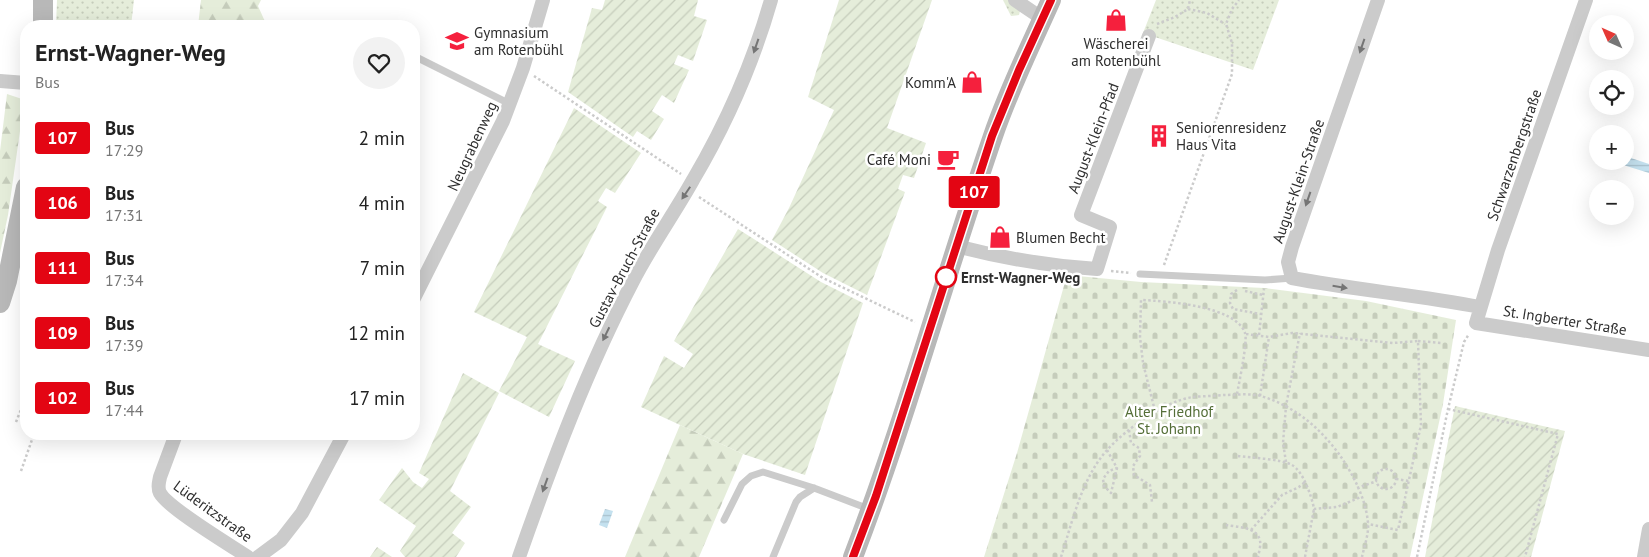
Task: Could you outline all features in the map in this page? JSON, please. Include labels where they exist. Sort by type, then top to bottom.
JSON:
[{"type":"main road","points":[[43,0],[43,20]]},
{"type":"main road","points":[[853,557],[871,510],[1001,112],[1051,0]]},
{"type":"main road","points":[[0,303],[7,281],[20,217]]},
{"type":"street","name":"Neugrabenweg","points":[[420,286],[495,140],[523,68],[542,0]]},
{"type":"street","name":"Gustav-Bruch-Straße","points":[[519,557],[568,422],[604,340],[654,241],[690,186],[712,147],[752,59],[771,0]]},
{"type":"street","points":[[1015,0],[1043,19]]},
{"type":"street","name":"August-Klein-Straße","points":[[1292,278],[1288,262],[1292,248],[1378,0]]},
{"type":"street","name":"Schwarzenbergstraße","points":[[1476,323],[1498,250],[1586,0]]},
{"type":"street","name":"August-Klein-Pfad","points":[[956,246],[1023,260],[1097,269],[1110,227],[1081,216],[1149,36]]},
{"type":"street","points":[[0,81],[20,83]]},
{"type":"street","points":[[1292,278],[1480,307]]},
{"type":"street","name":"St. Ingberter Straße","points":[[1476,323],[1649,350]]},
{"type":"street","name":"Lüderitzstraße","points":[[174,440],[160,478],[159,490],[165,500],[248,557]]},
{"type":"street","points":[[258,557],[276,545],[287,534],[302,513],[341,440]]},
{"type":"street","points":[[1644,557],[1649,529]]},
{"type":"lane","points":[[420,59],[510,104]]},
{"type":"lane","points":[[1140,274],[1265,280],[1292,278]]},
{"type":"lane","points":[[724,520],[742,484],[751,476],[763,472],[814,488],[871,510]]},
{"type":"lane","points":[[773,557],[796,502],[814,488]]},
{"type":"path","points":[[1188,9],[1190,0]]},
{"type":"path","points":[[1160,276],[1232,74],[1232,42],[1226,24],[1232,9],[1239,0]]},
{"type":"path","points":[[1162,22],[1188,9],[1207,13],[1226,24]]},
{"type":"path","points":[[548,85],[823,278],[930,328]]},
{"type":"path","points":[[1112,271],[1126,273]]},
{"type":"path","points":[[1259,335],[1265,280]]},
{"type":"path","points":[[1260,314],[1234,309],[1230,303],[1231,294],[1237,290],[1263,295]]},
{"type":"path","points":[[1155,411],[1143,363],[1140,337],[1141,300],[1175,302],[1212,311],[1229,317],[1240,325],[1246,334],[1237,394]]},
{"type":"path","points":[[1417,557],[1464,342],[1476,323]]},
{"type":"path","points":[[1246,334],[1269,337],[1292,333],[1393,343],[1418,341],[1441,344]]},
{"type":"path","points":[[1286,462],[1282,443],[1286,406],[1300,334]]},
{"type":"path","points":[[1260,396],[1269,337]]},
{"type":"path","points":[[1368,524],[1398,530],[1421,426],[1418,341]]},
{"type":"path","points":[[1061,557],[1078,503],[1090,473],[1107,450],[1129,430],[1155,411],[1191,397],[1237,394],[1260,396],[1286,406],[1306,418],[1321,432],[1350,470],[1361,497],[1368,524],[1362,557]]},
{"type":"path","points":[[1448,409],[1558,434],[1525,557]]},
{"type":"path","points":[[16,422],[20,412]]},
{"type":"path","points":[[1129,430],[1131,443],[1139,448],[1140,456],[1133,466],[1134,475],[1150,485],[1152,502]]},
{"type":"path","points":[[21,470],[32,440]]},
{"type":"path","points":[[1107,450],[1117,468],[1111,492],[1104,486],[1103,479],[1109,471],[1117,468]]},
{"type":"path","points":[[1238,456],[1286,462],[1294,466],[1305,482],[1312,496],[1314,509],[1305,557]]},
{"type":"path","points":[[1385,469],[1392,470],[1396,479],[1394,485],[1389,488],[1380,486],[1376,478],[1379,472],[1385,469]]},
{"type":"path","points":[[1396,479],[1409,481]]},
{"type":"path","points":[[1357,488],[1377,481]]},
{"type":"path","points":[[1251,530],[1282,495],[1305,482]]},
{"type":"path","points":[[1314,509],[1337,507],[1361,497]]},
{"type":"path","points":[[1226,525],[1251,530],[1257,535],[1260,541],[1258,557]]},
{"type":"green space","points":[[57,0],[134,0],[132,20],[56,20]]},
{"type":"green space","points":[[201,0],[261,0],[258,6],[264,20],[199,20]]},
{"type":"green space","points":[[605,0],[698,0],[694,16],[707,20],[693,61],[678,55],[674,64],[689,70],[674,103],[662,95],[652,111],[664,119],[651,140],[637,131],[633,137],[568,92],[592,8],[602,10]]},
{"type":"green space","points":[[839,0],[932,0],[887,128],[926,143],[914,178],[903,175],[898,189],[905,192],[867,295],[823,273],[772,240],[789,208],[834,110],[808,97]]},
{"type":"green space","points":[[1003,0],[1009,0],[1020,11],[1019,15],[1011,16]]},
{"type":"green space","points":[[1156,0],[1279,0],[1253,70],[1143,33]]},
{"type":"green space","points":[[7,94],[20,98],[20,131],[8,215],[0,253],[0,151]]},
{"type":"green space","points":[[574,108],[641,153],[615,193],[606,188],[598,201],[607,207],[538,344],[575,361],[549,417],[499,391],[527,337],[474,312]]},
{"type":"green space","points":[[738,229],[821,282],[863,303],[805,475],[743,454],[641,407],[664,356],[684,368],[693,354],[674,341]]},
{"type":"green space","name":"Alter Friedhof St. Johann","points":[[1067,275],[1141,282],[1264,288],[1366,301],[1456,320],[1443,404],[1410,557],[984,557],[1017,453]]},
{"type":"green space","points":[[463,373],[499,393],[450,491],[471,507],[452,533],[465,543],[456,557],[405,557],[400,551],[416,526],[379,500],[402,468],[413,482],[422,488],[429,479],[419,473]]},
{"type":"green space","points":[[1455,406],[1565,431],[1531,557],[1425,557]]},
{"type":"green space","points":[[680,425],[743,454],[699,557],[625,557]]},
{"type":"green space","points":[[377,547],[392,557],[370,557]]},
{"type":"water","points":[[1634,159],[1649,164],[1649,173],[1634,168]]},
{"type":"water","points":[[605,509],[613,511],[607,528],[599,525]]},
{"type":"bus line","name":"107","points":[[853,557],[876,496],[992,136],[1051,0]]},
{"type":"place","name":"Wäscherei am Rotenbühl","points":[[1116,20]]},
{"type":"place","name":"Gymnasium am Rotenbühl","points":[[457,41]]},
{"type":"place","name":"Komm'A","points":[[972,82]]},
{"type":"place","name":"Seniorenresidenz Haus Vita","points":[[1159,136]]},
{"type":"place","name":"Café Moni","points":[[948,159]]},
{"type":"place","name":"Blumen Becht","points":[[1000,237]]},
{"type":"place","name":"Ernst-Wagner-Weg","points":[[946,277]]}]
